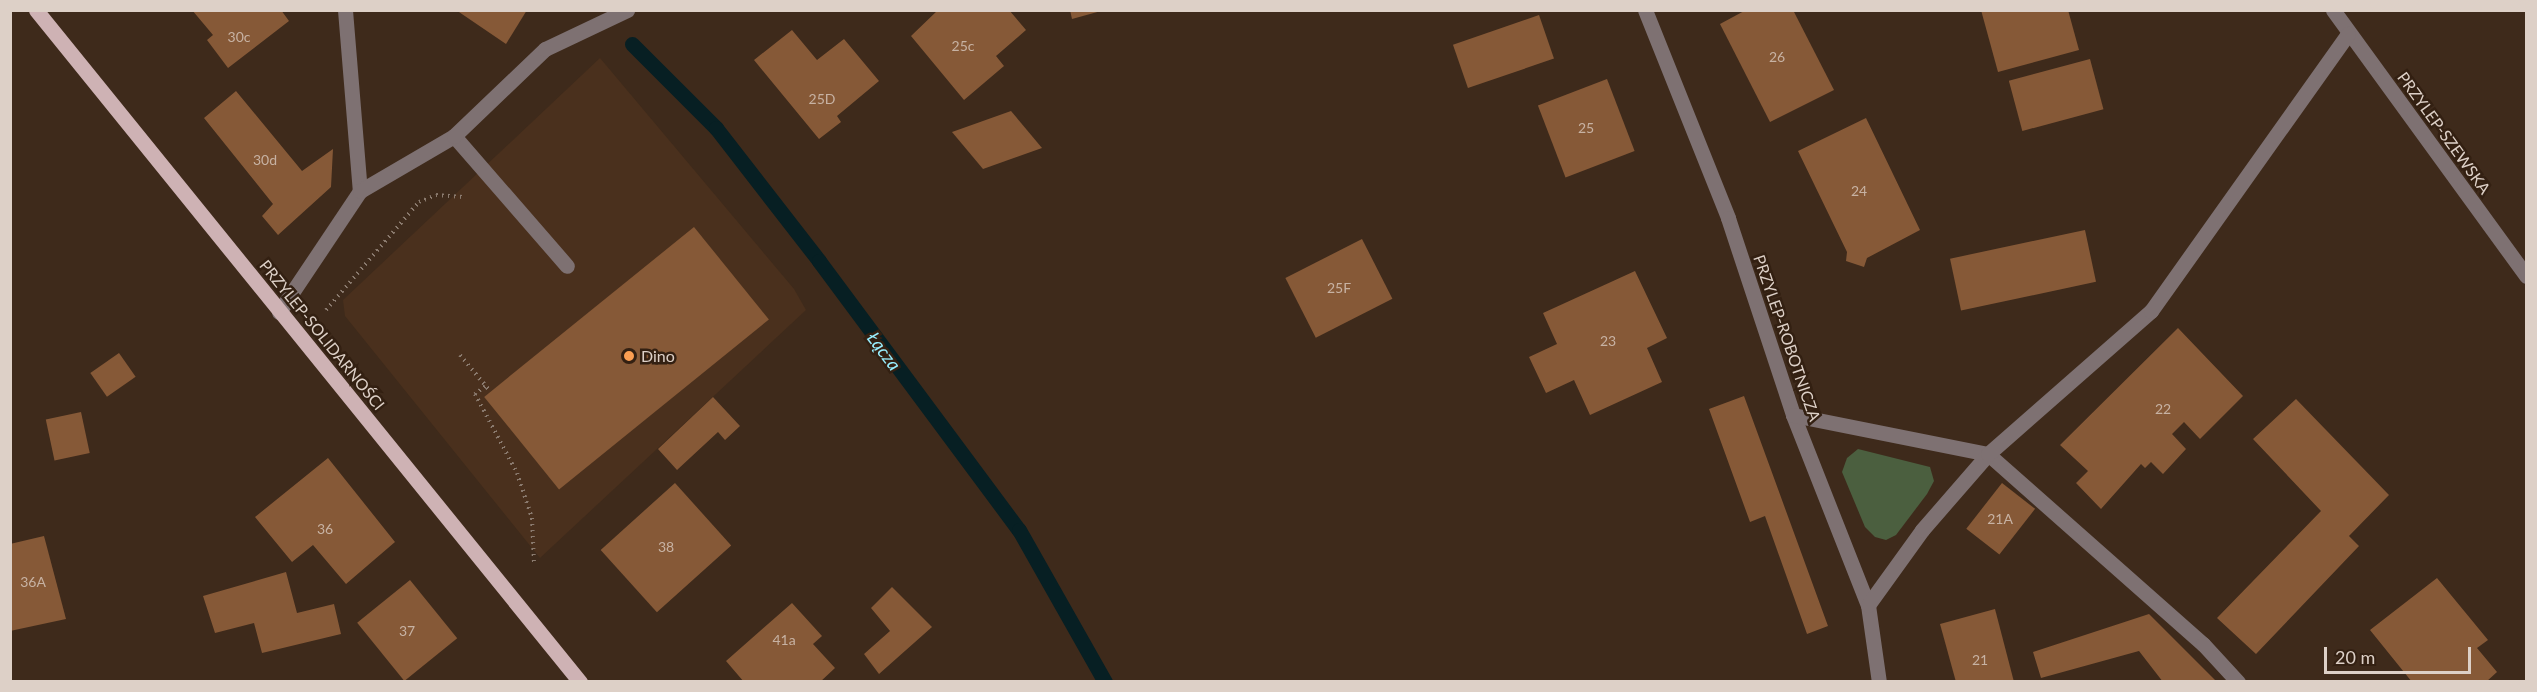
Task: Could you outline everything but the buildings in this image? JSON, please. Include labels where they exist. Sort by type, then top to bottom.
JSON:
[{"type":"main road","name":"PRZYLEP-SOLIDARNOŚCI","points":[[36,10],[580,681]]},
{"type":"street","points":[[345,10],[360,191]]},
{"type":"street","points":[[279,312],[360,191],[454,136],[545,49],[627,10]]},
{"type":"street","name":"PRZYLEP-ROBOTNICZA","points":[[1644,10],[1728,218],[1793,415],[1868,604],[1879,681]]},
{"type":"street","name":"PRZYLEP-SZEWSKA","points":[[2332,10],[2526,276]]},
{"type":"street","points":[[1868,604],[1922,530],[1989,454],[2151,311],[2348,34]]},
{"type":"street","points":[[454,136],[480,163],[567,266]]},
{"type":"street","points":[[1793,415],[1989,454],[2203,644],[2238,681]]},
{"type":"path","points":[[326,310],[419,202],[435,195],[463,197],[472,203]]},
{"type":"path","points":[[460,355],[489,391]]},
{"type":"path","points":[[485,386],[475,394],[517,473],[532,518],[534,562]]},
{"type":"shaded area","points":[[600,58],[794,289],[806,310],[540,558],[345,316],[343,300]]},
{"type":"green space","points":[[1858,449],[1930,467],[1934,481],[1927,494],[1896,535],[1886,540],[1875,537],[1865,527],[1842,472],[1847,458]]},
{"type":"waterway","name":"Łącza","points":[[632,44],[716,128],[819,261],[1019,530],[1105,682]]},
{"type":"place","name":"Dino","points":[[629,356]]}]
